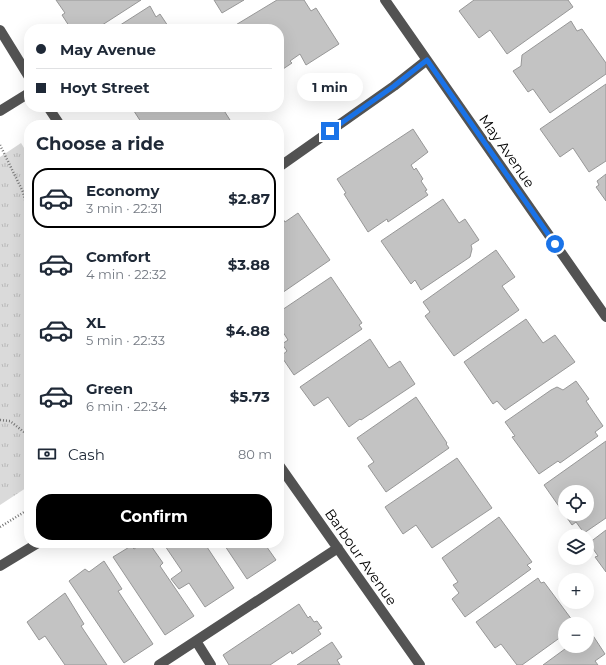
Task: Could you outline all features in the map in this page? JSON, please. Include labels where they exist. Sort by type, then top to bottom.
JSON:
[{"type":"street","name":"May Avenue","points":[[385,0],[606,317]]},
{"type":"street","points":[[0,30],[24,69]]},
{"type":"street","points":[[284,163],[394,86],[427,60]]},
{"type":"street","points":[[0,111],[24,96]]},
{"type":"street","name":"Barbour Avenue","points":[[284,472],[420,665]]},
{"type":"street","points":[[0,566],[30,548]]},
{"type":"street","points":[[159,665],[338,548]]},
{"type":"street","points":[[196,641],[211,665]]},
{"type":"path","points":[[0,145],[24,196]]},
{"type":"path","points":[[0,420],[10,421],[24,432]]},
{"type":"path","points":[[0,527],[24,512]]},
{"type":"green space","points":[[21,143],[24,148],[24,489],[0,505],[0,157]]},
{"type":"building","points":[[56,0],[141,0],[104,24],[68,24],[62,15],[65,13]]},
{"type":"building","points":[[214,0],[244,0],[222,13]]},
{"type":"building","points":[[277,0],[304,0],[311,11],[316,8],[339,44],[306,65],[300,54],[290,61],[292,63],[284,68],[284,24],[237,24]]},
{"type":"building","points":[[474,0],[568,0],[573,7],[507,54],[490,30],[479,38],[459,11]]},
{"type":"building","points":[[150,6],[156,17],[160,14],[167,24],[122,24]]},
{"type":"building","points":[[571,21],[577,31],[582,29],[606,63],[606,74],[550,113],[533,89],[528,92],[513,71],[521,66],[522,55]]},
{"type":"building","points":[[606,84],[606,161],[589,172],[573,148],[560,157],[540,129]]},
{"type":"building","points":[[135,112],[225,112],[230,120],[140,120]]},
{"type":"building","points":[[413,129],[428,152],[411,165],[414,170],[416,168],[423,179],[421,181],[427,190],[425,191],[428,195],[388,222],[387,219],[368,232],[344,194],[346,193],[337,179]]},
{"type":"building","points":[[606,174],[606,201],[596,187],[599,185],[597,181]]},
{"type":"building","points":[[443,199],[459,223],[465,219],[479,240],[471,245],[472,249],[470,257],[421,290],[415,280],[411,284],[381,241]]},
{"type":"building","points":[[298,213],[330,260],[284,292],[284,220],[285,222]]},
{"type":"building","points":[[496,250],[515,277],[502,286],[519,310],[454,356],[425,316],[430,312],[423,302]]},
{"type":"building","points":[[331,277],[362,323],[359,325],[362,329],[294,375],[284,360],[284,354],[287,351],[284,347],[284,343],[288,340],[284,334],[284,309]]},
{"type":"building","points":[[526,319],[543,343],[555,335],[575,362],[505,410],[497,401],[493,404],[464,362]]},
{"type":"building","points":[[370,339],[389,368],[400,361],[415,384],[349,427],[328,397],[314,406],[300,387]]},
{"type":"building","points":[[576,381],[589,399],[586,401],[603,426],[595,432],[598,436],[560,463],[558,461],[539,474],[512,437],[515,436],[505,422],[551,390],[557,387],[563,390]]},
{"type":"building","points":[[416,397],[449,448],[386,492],[368,466],[374,462],[357,438]]},
{"type":"building","points":[[606,441],[606,518],[590,529],[581,529],[576,522],[572,525],[569,521],[594,521],[594,485],[558,485],[558,505],[544,485]]},
{"type":"building","points":[[457,458],[492,508],[432,548],[416,525],[403,534],[385,507]]},
{"type":"building","points":[[499,517],[532,562],[527,565],[531,569],[465,617],[452,599],[459,593],[453,585],[458,582],[442,558]]},
{"type":"building","points":[[606,530],[606,572],[595,557],[598,556],[594,550],[594,539]]},
{"type":"building","points":[[128,548],[152,548],[163,563],[160,566],[194,616],[165,635],[113,557]]},
{"type":"building","points":[[166,548],[208,548],[234,588],[205,607],[189,583],[179,589],[171,579],[182,571]]},
{"type":"building","points":[[226,548],[268,548],[276,560],[247,579]]},
{"type":"building","points":[[104,561],[122,589],[118,591],[153,644],[124,663],[69,581],[85,569],[89,572]]},
{"type":"building","points":[[538,578],[541,583],[544,582],[558,601],[558,609],[564,609],[570,617],[558,617],[558,639],[522,665],[517,665],[501,644],[495,648],[476,622]]},
{"type":"building","points":[[65,593],[84,624],[81,626],[107,665],[65,665],[45,636],[39,640],[27,622]]},
{"type":"building","points":[[299,604],[308,618],[310,616],[314,622],[317,621],[322,628],[318,630],[321,634],[292,654],[291,651],[270,665],[229,665],[223,655]]},
{"type":"building","points":[[594,637],[605,654],[595,661],[598,665],[543,665],[559,653],[594,653]]},
{"type":"building","points":[[332,642],[342,657],[337,660],[340,665],[297,665]]},
{"type":"route","points":[[330,131],[394,86],[427,60],[555,244]]}]
